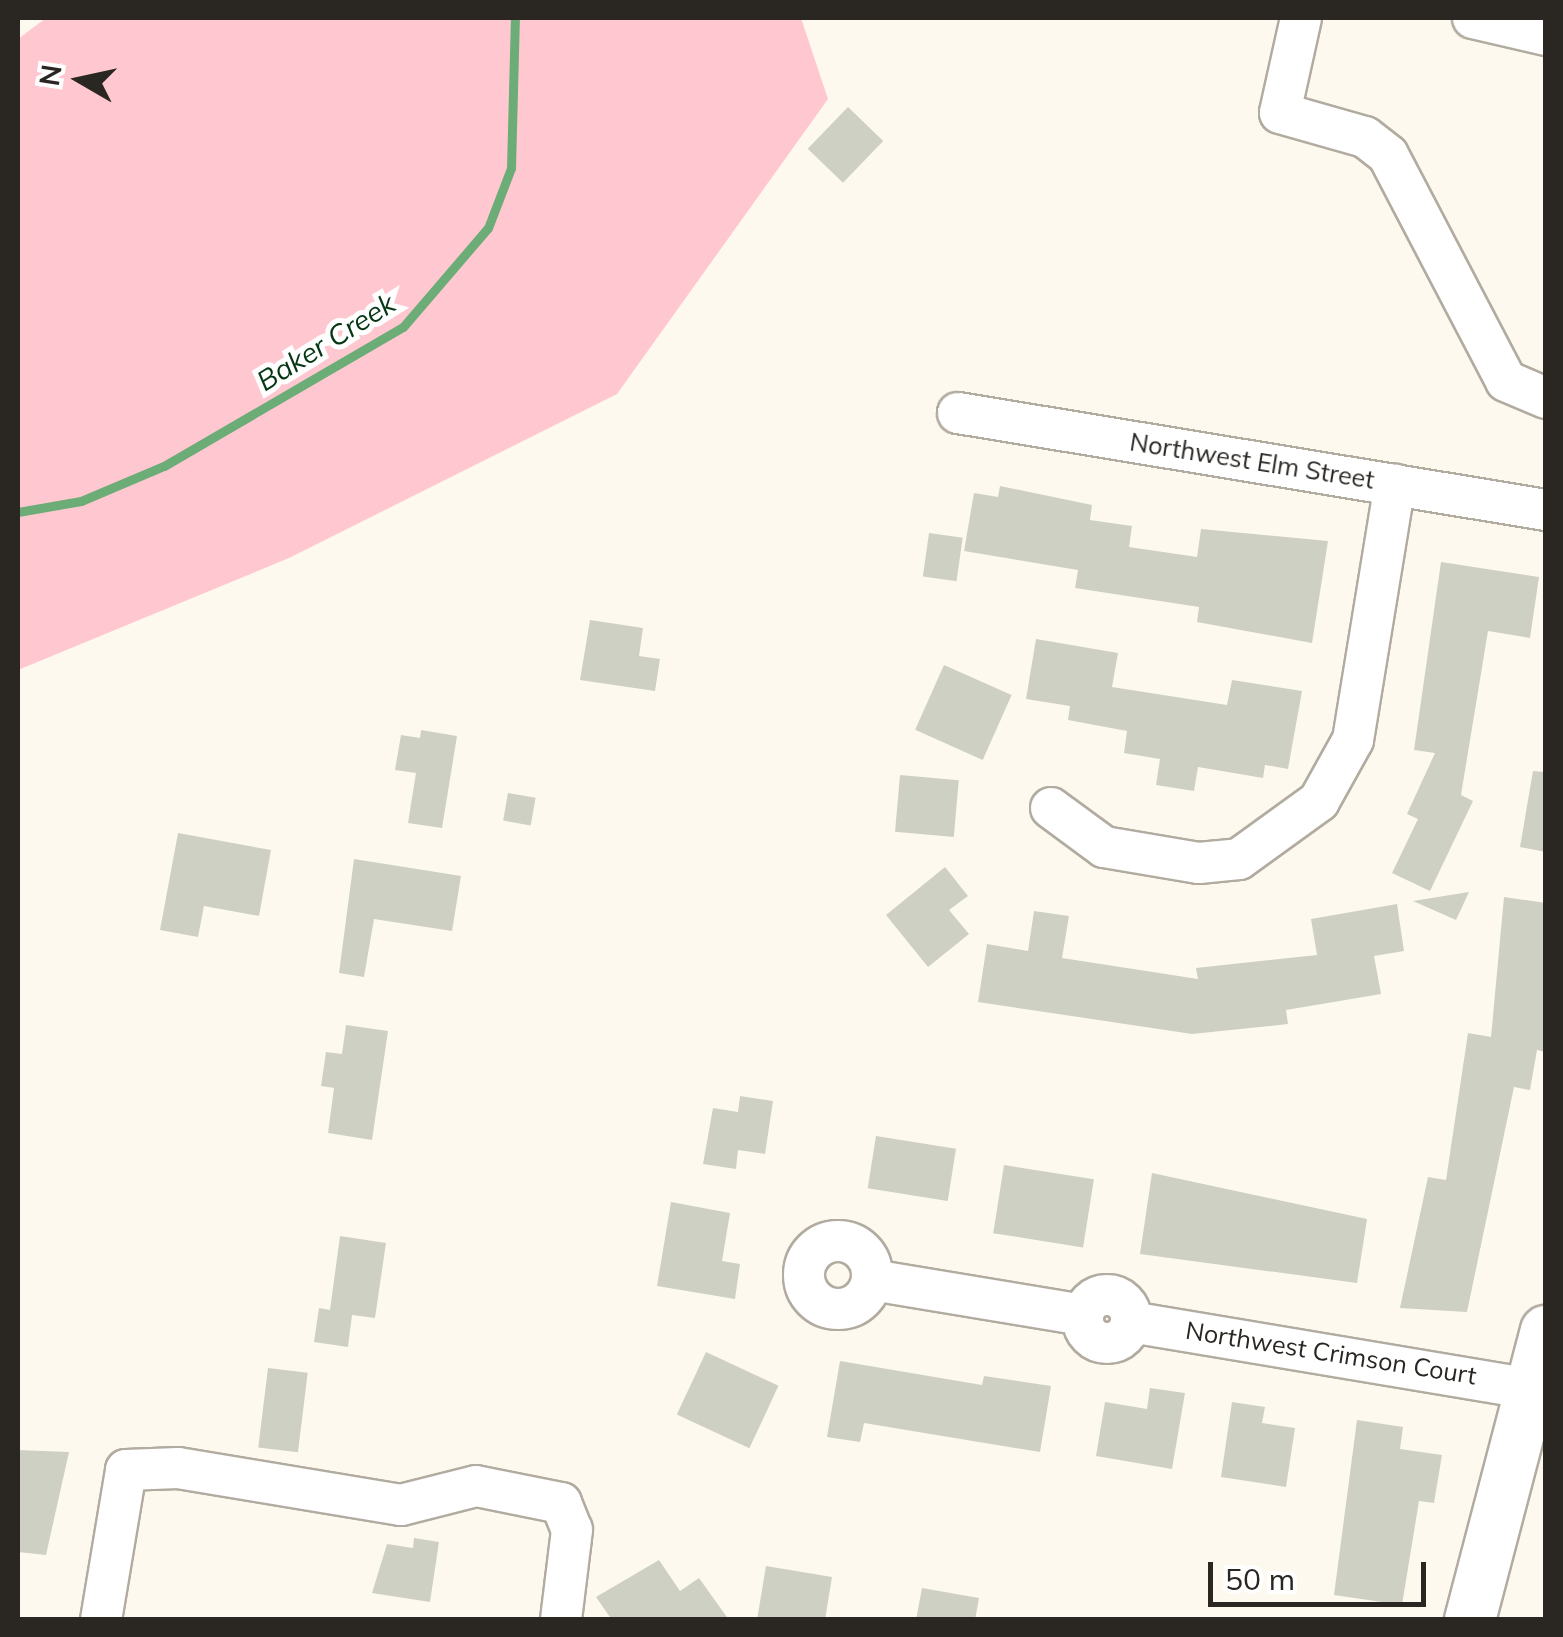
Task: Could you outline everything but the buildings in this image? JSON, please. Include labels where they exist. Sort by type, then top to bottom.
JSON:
[{"type":"main road","points":[[1470,1620],[1546,1331]]},
{"type":"street","points":[[1301,18],[1280,112],[1364,138],[1388,156],[1506,381],[1546,398]]},
{"type":"street","points":[[1473,18],[1546,35]]},
{"type":"street","name":"Northwest Elm Street","points":[[958,413],[1546,510]]},
{"type":"street","points":[[1051,808],[1104,847],[1198,863],[1238,859],[1319,801],[1353,740],[1395,484]]},
{"type":"street","name":"Northwest Crimson Court","points":[[872,1280],[1082,1315],[1089,1302],[1109,1294],[1127,1305],[1131,1322],[1530,1388]]},
{"type":"street","points":[[101,1620],[126,1470],[178,1468],[401,1505],[476,1486],[561,1503],[570,1515],[561,1620]]},
{"type":"shaded area","points":[[46,18],[801,18],[828,99],[617,394],[289,558],[18,670],[18,39]]},
{"type":"waterway","name":"Baker Creek","points":[[18,512],[81,501],[164,466],[403,327],[488,228],[511,168],[515,18]]}]
